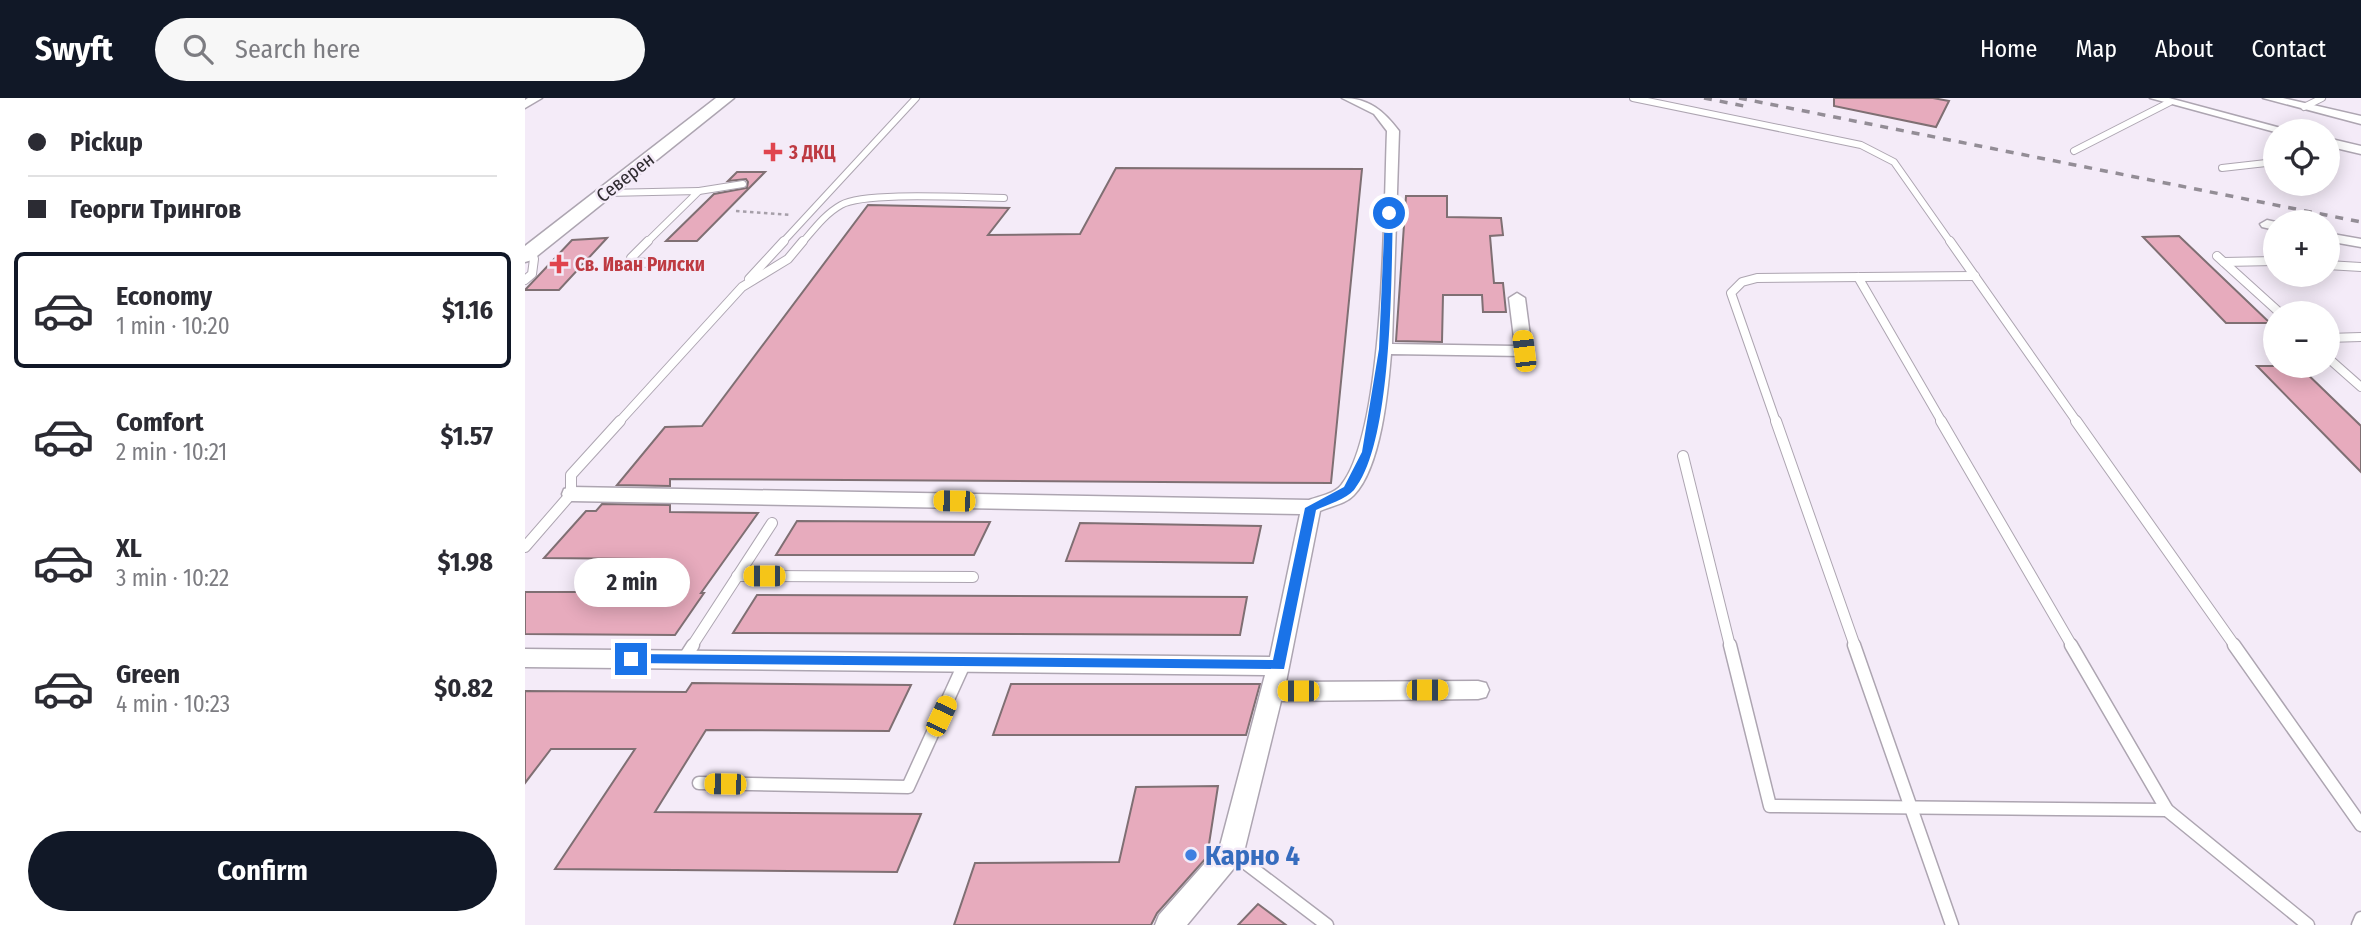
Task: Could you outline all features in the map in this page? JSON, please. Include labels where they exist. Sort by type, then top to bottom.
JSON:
[{"type":"main road","name":"Северен","points":[[528,254],[726,98]]},
{"type":"street","points":[[525,105],[536,98]]},
{"type":"street","points":[[571,494],[1311,508],[1349,489],[1367,452],[1384,349],[1393,131],[1378,112],[1348,98]]},
{"type":"street","points":[[2156,98],[2263,125]]},
{"type":"street","points":[[2269,98],[2361,120]]},
{"type":"street","points":[[2340,147],[2361,150]]},
{"type":"street","points":[[2340,239],[2361,243]]},
{"type":"street","points":[[1384,349],[1524,351],[1517,298]]},
{"type":"street","points":[[1169,925],[1231,852],[1279,666],[1311,508]]},
{"type":"street","points":[[525,658],[1279,666]]},
{"type":"street","points":[[1272,692],[1478,690]]},
{"type":"lane","points":[[525,547],[571,494],[571,475],[805,216],[916,98]]},
{"type":"lane","points":[[1633,98],[1861,145],[1894,162],[2361,825]]},
{"type":"lane","points":[[2304,107],[2322,98]]},
{"type":"lane","points":[[2074,151],[2170,102]]},
{"type":"lane","points":[[2222,168],[2263,163]]},
{"type":"lane","points":[[605,193],[699,191],[743,184]]},
{"type":"lane","points":[[685,265],[631,262],[631,258],[699,191]]},
{"type":"lane","points":[[742,287],[788,259],[824,217],[843,204],[871,197],[1004,198]]},
{"type":"lane","points":[[525,280],[532,274],[534,259],[528,254]]},
{"type":"lane","points":[[2263,261],[2221,259],[2267,301]]},
{"type":"lane","points":[[2340,266],[2361,267]]},
{"type":"lane","points":[[1952,925],[1731,293],[1742,282],[1757,278],[1975,276]]},
{"type":"lane","points":[[1859,277],[2167,810],[2308,925]]},
{"type":"lane","points":[[2340,338],[2361,337]]},
{"type":"lane","points":[[2340,368],[2361,387]]},
{"type":"lane","points":[[1683,456],[1770,806],[2167,810]]},
{"type":"lane","points":[[684,659],[772,523]]},
{"type":"lane","points":[[737,576],[973,577]]},
{"type":"lane","points":[[699,783],[908,787],[965,662]]},
{"type":"lane","points":[[1231,852],[1327,925]]},
{"type":"lane","points":[[2358,925],[2361,918]]},
{"type":"path","points":[[736,211],[805,216]]},
{"type":"building","points":[[1834,98],[1933,98],[1949,101],[1936,127],[1834,106]]},
{"type":"building","points":[[1116,168],[1362,169],[1331,483],[670,479],[670,486],[617,485],[665,427],[702,426],[868,205],[1009,208],[988,235],[1080,234]]},
{"type":"building","points":[[737,172],[765,172],[697,241],[666,241],[714,194],[747,188],[746,179],[728,181]]},
{"type":"building","points":[[1406,196],[1447,196],[1447,217],[1501,218],[1503,235],[1490,236],[1494,283],[1503,283],[1506,312],[1483,312],[1482,295],[1443,295],[1442,342],[1396,341]]},
{"type":"building","points":[[2179,236],[2263,316],[2263,323],[2226,323],[2143,237]]},
{"type":"building","points":[[607,238],[559,290],[525,290],[572,240]]},
{"type":"building","points":[[2269,378],[2311,378],[2361,426],[2361,472]]},
{"type":"building","points":[[602,504],[670,505],[670,512],[758,513],[701,593],[704,593],[675,635],[525,634],[525,592],[652,592],[653,559],[544,558],[586,511],[596,511]]},
{"type":"building","points":[[797,521],[990,522],[974,555],[776,555]]},
{"type":"building","points":[[1080,523],[1261,526],[1253,563],[1066,561]]},
{"type":"building","points":[[757,595],[1247,597],[1240,635],[733,633]]},
{"type":"building","points":[[692,683],[911,685],[889,731],[706,730],[655,812],[921,814],[897,872],[555,869],[635,749],[551,749],[525,783],[525,691],[686,692]]},
{"type":"building","points":[[1011,684],[1260,684],[1246,735],[993,735]]},
{"type":"building","points":[[1218,786],[1207,857],[1157,913],[1151,925],[954,925],[975,863],[1119,862],[1136,787]]},
{"type":"building","points":[[1258,904],[1286,925],[1238,925]]},
{"type":"railway","points":[[1704,98],[1749,107]]},
{"type":"railway","points":[[1739,98],[2361,222]]},
{"type":"place","name":"3 ДКЦ","points":[[773,152]]},
{"type":"place","name":"Св. Иван Рилски","points":[[559,264]]},
{"type":"place","name":"Карно 4","points":[[1191,855]]},
{"type":"route","points":[[631,659],[1279,666],[1311,508],[1349,489],[1367,452],[1384,349],[1389,213]]}]
